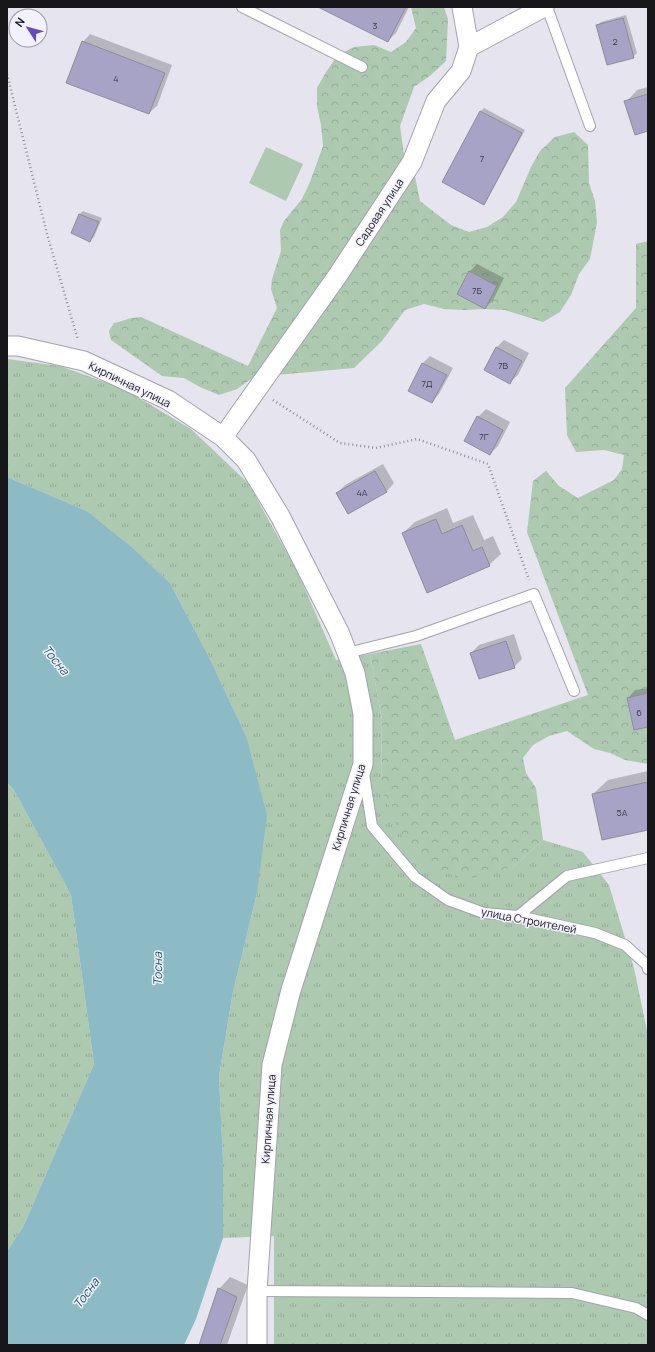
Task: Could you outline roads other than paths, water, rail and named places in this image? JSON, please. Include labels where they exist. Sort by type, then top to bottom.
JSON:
[{"type":"street","points":[[462,7],[469,47],[545,7]]},
{"type":"street","name":"Садовая улица","points":[[223,437],[338,275],[412,162],[436,101],[461,71],[469,47]]},
{"type":"street","name":"Кирпичная улица","points":[[7,346],[18,346],[84,361],[168,400],[223,437],[246,460],[280,516],[339,632],[355,673],[363,714],[363,764],[291,990],[272,1065],[257,1291],[257,1345]]},
{"type":"lane","points":[[545,7],[590,126]]},
{"type":"lane","points":[[245,8],[362,67]]},
{"type":"lane","points":[[347,653],[416,636],[534,594],[574,691]]},
{"type":"lane","name":"улица Строителей","points":[[363,764],[372,826],[415,877],[448,900],[484,913],[518,916],[595,933],[625,945],[647,965],[648,970]]},
{"type":"lane","points":[[518,916],[567,876],[648,858]]},
{"type":"lane","points":[[257,1291],[572,1293],[636,1308],[648,1316]]},
{"type":"water","name":"Тосна","points":[[7,477],[87,511],[132,547],[170,583],[209,657],[246,736],[267,815],[257,893],[233,992],[219,1076],[223,1161],[223,1238],[196,1319],[184,1345],[7,1345],[7,1251],[23,1227],[94,1064],[71,895],[14,790],[7,783]]}]
